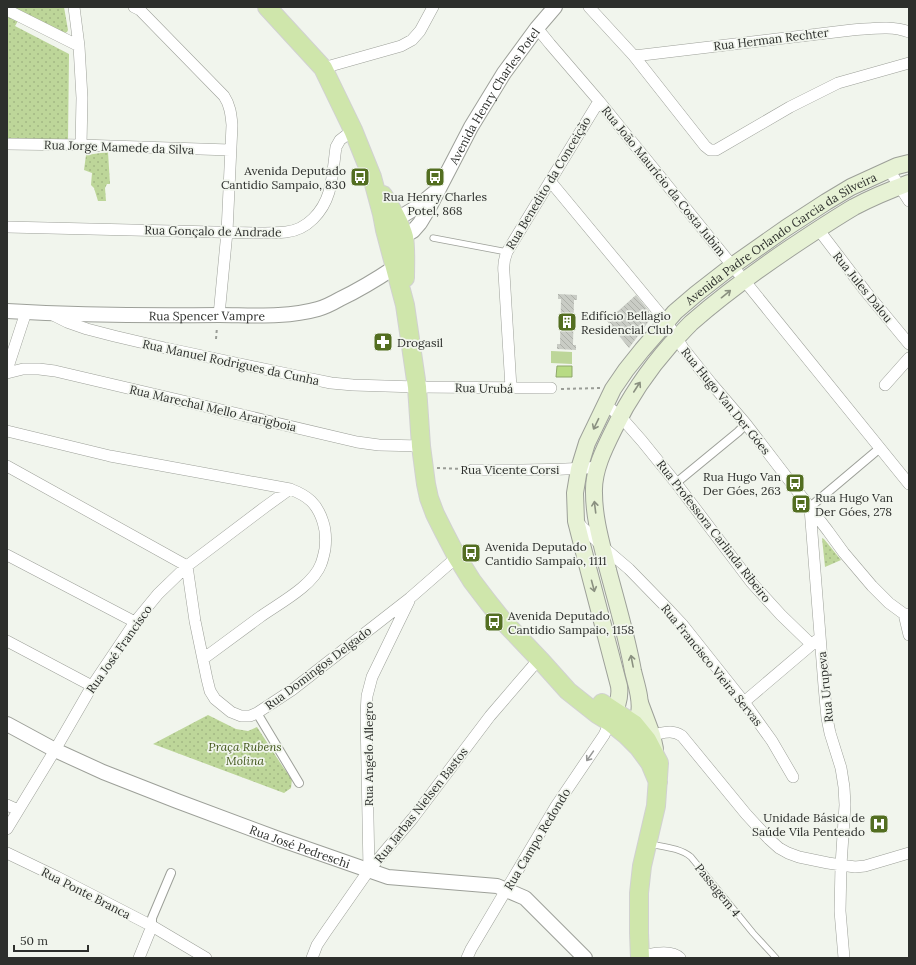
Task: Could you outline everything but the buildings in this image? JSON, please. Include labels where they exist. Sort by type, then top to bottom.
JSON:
[{"type":"main road","points":[[267,7],[323,68],[353,130],[372,177],[382,214],[405,248],[405,305]]},
{"type":"main road","name":"Avenida Padre Orlando Garcia da Silveira","points":[[613,717],[620,693],[620,686],[586,564],[576,521],[575,493],[579,469],[587,443],[613,389],[626,370],[666,321],[690,299],[732,266],[786,228],[851,187],[897,166],[909,163]]},
{"type":"main road","name":"Avenida Padre Orlando Garcia da Silveira","points":[[630,730],[639,713],[639,699],[630,653],[602,546],[595,508],[594,492],[595,479],[603,451],[620,416],[640,382],[655,362],[690,324],[729,291],[766,264],[855,206],[904,185]]},
{"type":"main road","points":[[393,231],[395,267],[405,305],[417,387],[420,446],[423,467],[429,498],[435,514],[457,557],[472,581],[504,622],[541,660],[568,691],[597,714],[613,717],[630,730],[647,740],[659,763]]},
{"type":"main road","points":[[639,699],[652,735],[659,763],[656,806],[640,878],[640,957]]},
{"type":"main road","points":[[630,730],[650,763],[658,782]]},
{"type":"street","points":[[74,7],[80,46],[82,98],[81,145]]},
{"type":"street","points":[[134,7],[140,10],[224,96],[228,101],[231,110],[232,125],[227,232],[219,316]]},
{"type":"street","points":[[323,68],[401,46],[412,40],[420,31],[433,7]]},
{"type":"street","points":[[589,7],[634,56],[705,146],[710,150],[714,150],[790,107],[838,83],[909,63]]},
{"type":"street","name":"Avenida Henry Charles Potel","points":[[393,231],[413,231],[420,223],[471,127],[504,73],[550,9]]},
{"type":"street","points":[[7,10],[80,46]]},
{"type":"street","name":"Rua João Maurício da Costa Jubim","points":[[537,28],[599,101],[909,484]]},
{"type":"street","name":"Rua Herman Rechter","points":[[634,56],[852,30],[899,28],[909,32]]},
{"type":"street","name":"Rua Benedito da Conceição","points":[[511,388],[503,264],[507,252],[599,101]]},
{"type":"street","name":"Rua Gonçalo de Andrade","points":[[7,227],[288,232],[304,226],[316,217],[329,192],[336,147],[340,140],[353,130]]},
{"type":"street","name":"Rua Jorge Mamede da Silva","points":[[7,144],[230,150]]},
{"type":"street","points":[[889,170],[904,185],[909,201]]},
{"type":"street","name":"Rua Hugo Van Der Góes","points":[[550,181],[666,321],[683,348],[746,424],[844,553],[872,586],[889,603],[906,614]]},
{"type":"street","name":"Avenida Henry Charles Potel","points":[[393,231],[438,189]]},
{"type":"street","name":"Rua Jules Dalou","points":[[818,229],[866,292],[909,344]]},
{"type":"street","name":"Rua Spencer Vampre","points":[[7,310],[48,313],[171,316],[279,315],[300,313],[319,309],[349,295],[395,267]]},
{"type":"street","points":[[7,370],[26,312]]},
{"type":"street","name":"Rua Manuel Rodrigues da Cunha","points":[[48,313],[87,329],[165,348],[330,383],[417,387]]},
{"type":"street","points":[[885,385],[909,358]]},
{"type":"street","name":"Rua Marechal Mello Ararigboia","points":[[7,373],[39,369],[55,371],[357,442],[379,445],[420,446]]},
{"type":"street","name":"Rua Urubá","points":[[417,387],[551,388]]},
{"type":"street","points":[[606,405],[620,416]]},
{"type":"street","name":"Rua Professora Carlinda Ribeiro","points":[[620,416],[676,483],[751,582],[812,644]]},
{"type":"street","points":[[676,483],[746,424]]},
{"type":"street","points":[[7,431],[110,456],[290,490],[301,494],[310,500],[321,516],[325,527],[326,539],[321,565],[314,576],[300,590],[260,616],[203,659]]},
{"type":"street","points":[[810,507],[880,448]]},
{"type":"street","points":[[7,466],[187,566]]},
{"type":"street","name":"Rua Vicente Corsi","points":[[472,470],[579,469],[598,467]]},
{"type":"street","name":"Rua José Francisco","points":[[7,829],[11,809],[55,750],[92,686],[134,622],[158,594],[187,566],[290,490]]},
{"type":"street","name":"Rua Urupeva","points":[[810,507],[827,718],[841,768],[844,787],[845,805],[840,911],[844,958]]},
{"type":"street","points":[[576,521],[602,546]]},
{"type":"street","name":"Rua Francisco Vieira Servas","points":[[602,546],[629,569],[667,608],[699,645],[744,702],[772,741],[793,777]]},
{"type":"street","points":[[7,555],[134,622]]},
{"type":"street","name":"Rua Domingos Delgado","points":[[187,566],[195,622],[210,691],[215,699],[231,712],[241,716],[250,716],[292,690],[410,598],[457,557]]},
{"type":"street","name":"Rua Angelo Allegro","points":[[369,870],[366,715],[367,696],[372,678],[410,598]]},
{"type":"street","points":[[906,614],[909,635]]},
{"type":"street","points":[[744,702],[820,637]]},
{"type":"street","points":[[7,641],[92,686]]},
{"type":"street","name":"Rua Jarbas Nielsen Bastos","points":[[312,958],[325,933],[369,870],[413,818],[490,716],[541,660]]},
{"type":"street","points":[[257,713],[299,783]]},
{"type":"street","name":"Rua Campo Redondo","points":[[466,958],[556,806],[604,735],[613,717]]},
{"type":"street","name":"Rua José Pedreschi","points":[[7,724],[55,750],[103,772],[279,840],[388,877],[497,886],[506,889],[525,898],[585,958]]},
{"type":"street","points":[[652,735],[676,732],[682,736],[746,814],[769,839],[779,848],[788,853],[799,857],[855,867],[864,866],[909,853]]},
{"type":"street","name":"Rua Ponte Branca","points":[[7,853],[152,926],[206,958]]},
{"type":"street","points":[[139,958],[152,926],[152,918],[171,873]]},
{"type":"street","points":[[640,957],[674,953],[680,958]]},
{"type":"lane","points":[[433,238],[507,252]]},
{"type":"lane","name":"Passagem 4","points":[[648,843],[687,853],[753,933],[776,958]]},
{"type":"path","points":[[551,388],[613,389]]},
{"type":"path","name":"Rua Vicente Corsi","points":[[423,467],[472,470]]},
{"type":"green space","points":[[7,7],[64,7],[68,30],[63,34],[22,14],[15,26],[69,54],[68,141],[7,139]]},
{"type":"green space","points":[[108,152],[110,184],[107,184],[105,188],[106,201],[98,201],[94,188],[91,185],[92,173],[84,170],[86,155]]},
{"type":"green space","points":[[551,351],[572,352],[572,364],[551,363]]},
{"type":"green space","points":[[822,538],[841,560],[825,567]]},
{"type":"green space","name":"Praça Rubens Molina","points":[[208,715],[236,729],[248,731],[257,727],[292,779],[291,788],[284,793],[153,744]]},
{"type":"shaded area","points":[[557,366],[572,366],[572,377],[556,377]]},
{"type":"place","name":"Avenida Deputado Cantidio Sampaio, 830","points":[[360,177]]},
{"type":"place","name":"Rua Henry Charles Potel, 868","points":[[435,177]]},
{"type":"place","name":"Edifício Bellagio Residencial Club","points":[[567,322]]},
{"type":"place","name":"Drogasil","points":[[383,342]]},
{"type":"place","name":"Rua Hugo Van Der Góes, 263","points":[[795,483]]},
{"type":"place","name":"Rua Hugo Van Der Góes, 278","points":[[801,504]]},
{"type":"place","name":"Avenida Deputado Cantidio Sampaio, 1111","points":[[471,553]]},
{"type":"place","name":"Avenida Deputado Cantidio Sampaio, 1158","points":[[494,622]]},
{"type":"place","name":"Unidade Básica de Saúde Vila Penteado","points":[[879,824]]}]
